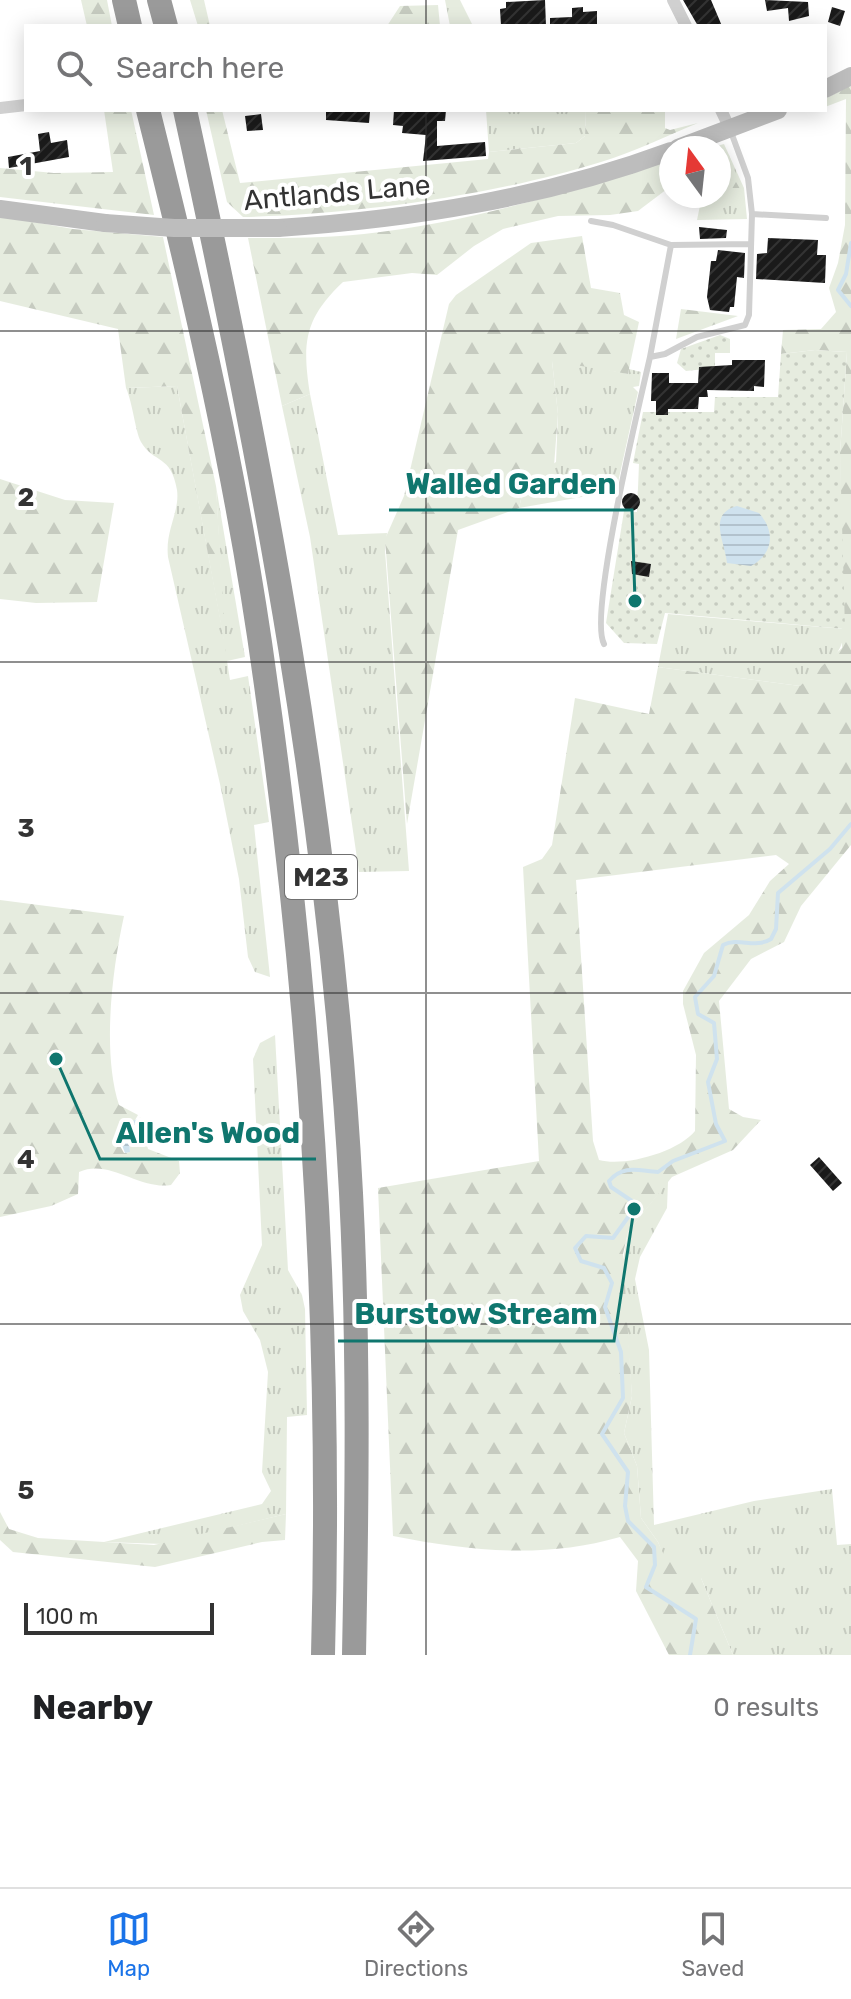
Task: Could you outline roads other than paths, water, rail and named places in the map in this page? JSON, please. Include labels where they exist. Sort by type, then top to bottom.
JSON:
[{"type":"highway","points":[[124,0],[130,24]]},
{"type":"highway","points":[[159,0],[165,24]]},
{"type":"highway","name":"M23","points":[[148,112],[220,420],[265,675],[288,862],[305,1015],[320,1233],[324,1384],[323,1655]]},
{"type":"highway","name":"M23","points":[[185,112],[260,462],[292,648],[329,932],[351,1192],[358,1475],[354,1655]]},
{"type":"main road","points":[[827,88],[851,76]]},
{"type":"main road","points":[[711,136],[773,112]]},
{"type":"main road","name":"Antlands Lane","points":[[0,209],[105,223],[174,228],[278,228],[405,218],[473,206],[585,179],[659,155]]},
{"type":"street","points":[[676,1],[685,24]]},
{"type":"street","points":[[0,108],[24,105]]},
{"type":"street","points":[[722,112],[730,129]]},
{"type":"lane","points":[[650,357],[665,354],[697,337],[745,325],[749,315],[752,214],[748,178],[730,129]]},
{"type":"lane","points":[[752,214],[826,218]]},
{"type":"lane","points":[[591,221],[613,225],[671,245],[751,244]]},
{"type":"lane","points":[[604,644],[599,628],[611,544],[671,245]]},
{"type":"water","points":[[737,506],[759,513],[770,535],[768,549],[751,566],[727,563],[721,538],[722,515]]},
{"type":"water","points":[[138,1119],[138,1132],[129,1139],[130,1152],[125,1153],[120,1140],[132,1121]]},
{"type":"waterway","points":[[851,243],[846,274],[838,290],[851,306]]},
{"type":"waterway","points":[[690,1655],[696,1619],[646,1587],[655,1565],[654,1547],[628,1521],[625,1506],[628,1472],[602,1434],[623,1398],[621,1352],[605,1307],[612,1283],[604,1268],[581,1261],[575,1248],[586,1236],[613,1238],[634,1209],[632,1201],[611,1187],[609,1181],[620,1172],[658,1172],[673,1161],[725,1141],[716,1124],[708,1082],[717,1059],[714,1023],[698,1014],[695,997],[714,976],[723,945],[759,943],[771,939],[776,929],[778,893],[830,849],[851,824]]},
{"type":"place","name":"Walled Garden","points":[[635,601]]},
{"type":"place","name":"Allen's Wood","points":[[56,1059]]},
{"type":"place","name":"Burstow Stream","points":[[634,1209]]}]
